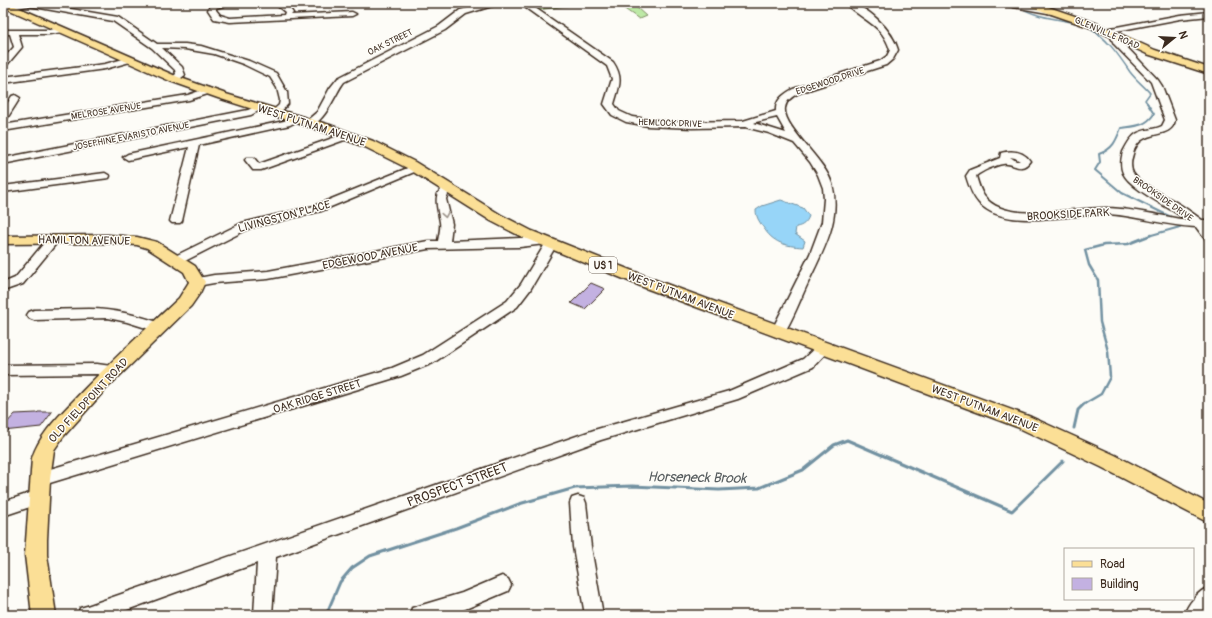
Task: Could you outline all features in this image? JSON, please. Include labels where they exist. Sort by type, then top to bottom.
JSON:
[{"type":"main road","name":"GLENVILLE ROAD","points":[[1029,3],[1087,23],[1151,52],[1209,71]]},
{"type":"main road","name":"WEST PUTNAM AVENUE","points":[[6,6],[127,60],[174,79],[369,144],[415,168],[505,223],[548,243],[653,285],[986,407],[1044,430],[1129,471],[1209,514]]},
{"type":"main road","name":"HAMILTON AVENUE","points":[[3,240],[137,241],[152,245],[177,260],[190,269],[197,282]]},
{"type":"main road","name":"OLD FIELDPOINT ROAD","points":[[44,615],[36,555],[42,458],[49,440],[113,371],[188,298],[197,282]]},
{"type":"street","points":[[231,3],[213,7],[212,10],[217,17],[230,20],[352,14]]},
{"type":"street","points":[[278,3],[288,11],[289,13],[286,17]]},
{"type":"street","name":"OAK STREET","points":[[302,121],[321,114],[334,88],[351,74],[442,28],[463,12],[498,3]]},
{"type":"street","name":"HEMLOCK DRIVE","points":[[523,3],[610,64],[615,71],[617,80],[609,104],[612,112],[617,115],[633,122],[653,124],[745,124],[772,131],[798,141]]},
{"type":"street","name":"EDGEWOOD DRIVE","points":[[780,113],[780,108],[784,100],[796,91],[877,66],[893,54],[894,46],[883,30],[866,14],[849,3]]},
{"type":"street","points":[[1002,3],[1053,12]]},
{"type":"street","points":[[1015,5],[1029,3]]},
{"type":"street","points":[[6,6],[29,4],[111,18],[119,21],[155,46],[180,72],[181,75],[174,79]]},
{"type":"street","points":[[1110,33],[1180,17],[1209,14]]},
{"type":"street","points":[[3,32],[49,32],[60,30]]},
{"type":"street","points":[[4,63],[18,47],[13,32]]},
{"type":"street","name":"BROOKSIDE DRIVE","points":[[1110,33],[1154,80],[1158,86],[1170,120],[1169,125],[1161,131],[1137,137],[1133,142],[1126,161],[1128,172],[1136,182],[1199,224],[1209,236]]},
{"type":"street","points":[[155,46],[180,46],[225,55],[242,60],[273,75],[276,78],[284,100],[282,108],[275,113]]},
{"type":"street","points":[[3,80],[104,66],[127,60]]},
{"type":"street","name":"MELROSE AVENUE","points":[[3,128],[189,97],[208,91]]},
{"type":"street","points":[[3,118],[15,98]]},
{"type":"street","name":"JOSEPHINE EVARISTO AVENUE","points":[[3,161],[251,112],[259,108]]},
{"type":"street","points":[[778,332],[821,242],[828,223],[830,210],[828,186],[824,176],[817,163],[784,122],[780,113]]},
{"type":"street","name":"HEMLOCK DRIVE","points":[[745,124],[753,120],[780,113]]},
{"type":"street","points":[[128,157],[302,121]]},
{"type":"street","points":[[250,160],[257,168],[347,136]]},
{"type":"street","points":[[176,221],[195,142]]},
{"type":"street","name":"BROOKSIDE PARK","points":[[1005,160],[978,170],[971,176],[977,194],[995,209],[1024,217],[1090,211],[1108,211],[1199,224]]},
{"type":"street","name":"LIVINGSTON PLACE","points":[[177,260],[236,229],[250,224],[317,209],[415,168]]},
{"type":"street","points":[[3,189],[105,176]]},
{"type":"street","points":[[444,244],[446,224],[442,199],[443,193],[449,188]]},
{"type":"street","points":[[3,287],[19,281],[53,240]]},
{"type":"street","name":"EDGEWOOD AVENUE","points":[[197,282],[214,279],[274,274],[408,248],[444,244],[548,243]]},
{"type":"street","name":"OAK RIDGE STREET","points":[[3,509],[39,488],[396,372],[428,359],[512,304],[526,287],[548,243]]},
{"type":"street","points":[[34,315],[56,316],[108,314],[130,318],[159,327]]},
{"type":"street","name":"PROSPECT STREET","points":[[87,615],[599,434],[733,395],[808,363],[824,348]]},
{"type":"street","points":[[3,370],[97,369],[113,371]]},
{"type":"street","points":[[578,503],[582,547],[594,615]]},
{"type":"street","points":[[263,615],[266,552]]},
{"type":"street","points":[[419,615],[445,609],[502,585]]},
{"type":"street","points":[[1192,615],[1209,596]]},
{"type":"green space","points":[[528,3],[587,3],[538,10]]},
{"type":"green space","points":[[616,3],[652,3],[637,8],[646,16],[639,19]]},
{"type":"water","points":[[781,200],[803,208],[809,216],[801,226],[796,227],[795,234],[805,241],[803,247],[791,246],[775,240],[771,237],[758,219],[756,210],[762,206]]},
{"type":"building","points":[[591,283],[605,289],[585,309],[571,303]]},
{"type":"building","points":[[52,412],[41,427],[3,431],[3,427],[15,414]]},
{"type":"waterway","name":"Horseneck Brook","points":[[1013,3],[1020,8],[1052,19],[1078,23]]},
{"type":"waterway","name":"Horseneck Brook","points":[[1087,26],[1106,41],[1116,52],[1132,75],[1150,93],[1145,100],[1148,104]]},
{"type":"waterway","name":"Horseneck Brook","points":[[1147,103],[1154,114],[1151,118],[1143,124],[1121,128],[1111,147],[1099,154],[1100,162],[1095,170],[1122,193],[1175,219]]},
{"type":"waterway","name":"Horseneck Brook","points":[[1150,236],[1180,227],[1179,224]]},
{"type":"waterway","name":"Horseneck Brook","points":[[1084,404],[1101,394],[1110,377],[1108,351],[1100,322],[1098,280],[1089,265],[1085,250],[1104,245],[1128,244],[1150,236]]},
{"type":"waterway","name":"Horseneck Brook","points":[[1074,428],[1078,410],[1084,404]]},
{"type":"waterway","name":"Horseneck Brook","points":[[326,615],[340,582],[352,568],[370,556],[456,528],[519,504],[575,488],[632,486],[719,490],[759,488],[803,470],[834,445],[847,440],[1012,511],[1063,461]]}]
